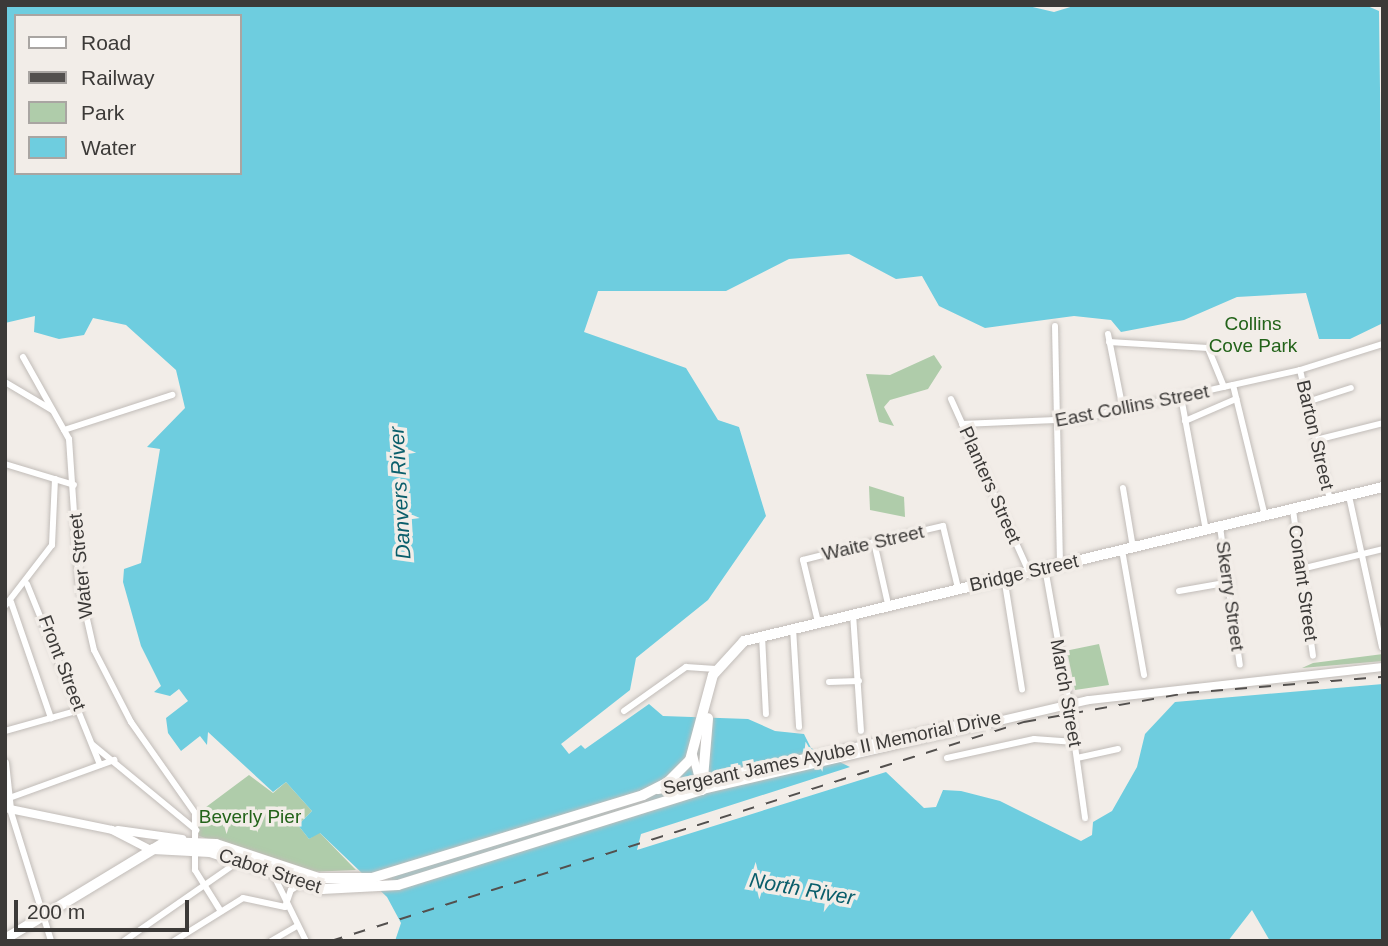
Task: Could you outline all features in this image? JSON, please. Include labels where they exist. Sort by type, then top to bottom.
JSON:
[{"type":"highway","name":"Bridge Street","points":[[467,856],[649,792],[675,777],[694,753],[716,669],[736,645],[762,635],[888,604],[1383,487]]},
{"type":"highway","name":"Bridge Street","points":[[701,783],[707,708]]},
{"type":"highway","points":[[467,856],[701,783]]},
{"type":"highway","points":[[5,939],[149,849],[192,840]]},
{"type":"highway","name":"Cabot Street","points":[[192,840],[301,884],[398,885],[467,856]]},
{"type":"highway","name":"Cabot Street","points":[[192,840],[332,885]]},
{"type":"main road","name":"Sergeant James Ayube II Memorial Drive","points":[[701,783],[844,747],[1161,688],[1383,667]]},
{"type":"main road","name":"Sergeant James Ayube II Memorial Drive","points":[[649,792],[846,756],[1014,715]]},
{"type":"main road","name":"Bridge Street","points":[[694,753],[701,783]]},
{"type":"main road","points":[[5,763],[12,797],[8,809]]},
{"type":"main road","name":"Cabot Street","points":[[8,809],[113,830],[192,840]]},
{"type":"main road","name":"Cabot Street","points":[[113,830],[149,849]]},
{"type":"street","points":[[1055,326],[1060,565]]},
{"type":"street","points":[[1123,410],[1108,338],[1208,348],[1224,387]]},
{"type":"street","name":"East Collins Street","points":[[962,424],[1059,422],[1123,410],[1300,370],[1383,344]]},
{"type":"street","name":"Water Street","points":[[23,357],[64,430],[74,485],[80,595],[94,650],[127,715],[195,813],[192,840],[204,888]]},
{"type":"street","name":"Barton Street","points":[[1300,370],[1331,500]]},
{"type":"street","points":[[5,382],[54,411]]},
{"type":"street","points":[[1233,385],[1265,516]]},
{"type":"street","points":[[1307,402],[1351,388]]},
{"type":"street","points":[[64,430],[172,395]]},
{"type":"street","points":[[1181,397],[1206,530]]},
{"type":"street","name":"Planters Street","points":[[951,399],[1029,572]]},
{"type":"street","points":[[1185,421],[1236,399]]},
{"type":"street","points":[[1316,440],[1383,423]]},
{"type":"street","points":[[5,464],[74,485]]},
{"type":"street","points":[[51,718],[8,604],[27,584],[52,545],[55,479]]},
{"type":"street","points":[[1123,488],[1133,548]]},
{"type":"street","points":[[1349,496],[1382,647]]},
{"type":"street","name":"Conant Street","points":[[1293,510],[1313,656]]},
{"type":"street","name":"Waite Street","points":[[818,622],[803,560],[874,542],[943,526],[958,588]]},
{"type":"street","name":"Skerry Street","points":[[1220,527],[1240,665]]},
{"type":"street","points":[[874,542],[888,604]]},
{"type":"street","points":[[1301,569],[1383,549]]},
{"type":"street","points":[[1122,550],[1144,675]]},
{"type":"street","name":"March Street","points":[[1045,568],[1067,691],[1085,818]]},
{"type":"street","points":[[1004,577],[1022,690]]},
{"type":"street","points":[[1179,591],[1230,582]]},
{"type":"street","name":"Front Street","points":[[27,584],[100,765]]},
{"type":"street","points":[[852,613],[861,731]]},
{"type":"street","points":[[793,628],[799,727]]},
{"type":"street","points":[[762,635],[766,714]]},
{"type":"street","points":[[624,711],[686,667],[716,669]]},
{"type":"street","points":[[829,682],[859,681]]},
{"type":"street","points":[[5,731],[79,710]]},
{"type":"street","points":[[947,758],[1042,738],[1075,742]]},
{"type":"street","points":[[92,744],[114,760],[192,840]]},
{"type":"street","points":[[1077,758],[1118,750]]},
{"type":"street","points":[[12,797],[114,760]]},
{"type":"street","points":[[8,809],[39,917],[51,941]]},
{"type":"street","points":[[124,941],[204,888],[239,861]]},
{"type":"street","points":[[273,874],[285,907],[306,941]]},
{"type":"street","points":[[285,907],[290,890],[301,884]]},
{"type":"street","points":[[204,888],[220,910]]},
{"type":"street","points":[[174,941],[243,898],[285,907]]},
{"type":"street","points":[[271,941],[297,926]]},
{"type":"green space","points":[[934,355],[942,367],[928,389],[890,400],[884,407],[894,426],[879,422],[866,374],[890,375]]},
{"type":"green space","points":[[869,486],[904,497],[905,517],[870,510]]},
{"type":"green space","points":[[1099,644],[1109,685],[1075,690],[1068,656],[1060,652]]},
{"type":"green space","points":[[1383,654],[1383,661],[1302,668],[1313,663]]},
{"type":"green space","name":"Beverly Pier","points":[[249,775],[273,793],[286,782],[312,811],[298,825],[309,839],[319,832],[356,870],[308,872],[199,836],[198,813]]},
{"type":"water","points":[[5,5],[1024,5],[1054,12],[1077,5],[1365,5],[1379,11],[1383,323],[1350,339],[1319,339],[1306,293],[1237,297],[1184,320],[1121,332],[1111,320],[1074,316],[985,328],[939,306],[922,276],[896,279],[849,254],[789,259],[726,291],[598,291],[584,332],[686,368],[718,420],[739,427],[766,516],[708,600],[636,658],[630,690],[561,744],[569,754],[581,745],[585,749],[649,704],[663,716],[748,719],[775,731],[804,734],[811,748],[850,767],[641,834],[637,850],[886,772],[924,808],[936,807],[943,790],[961,791],[1000,801],[1081,841],[1092,835],[1093,822],[1112,811],[1137,767],[1145,734],[1175,702],[1383,684],[1383,941],[1270,941],[1252,910],[1228,941],[395,941],[401,923],[387,897],[320,833],[309,839],[298,825],[312,811],[286,782],[273,792],[208,732],[207,745],[200,736],[181,751],[168,733],[166,718],[188,701],[179,689],[170,696],[154,692],[161,686],[141,646],[123,582],[124,569],[141,563],[160,449],[147,447],[185,408],[176,370],[126,325],[93,318],[84,335],[59,339],[34,332],[35,316],[5,323]]},
{"type":"railway","points":[[331,941],[1024,722],[1187,693],[1383,677]]},
{"type":"park label","name":"Collins Cove Park","points":[[1253,335]]},
{"type":"water label","name":"Danvers River","points":[[400,493]]},
{"type":"water label","name":"North River","points":[[802,889]]}]
